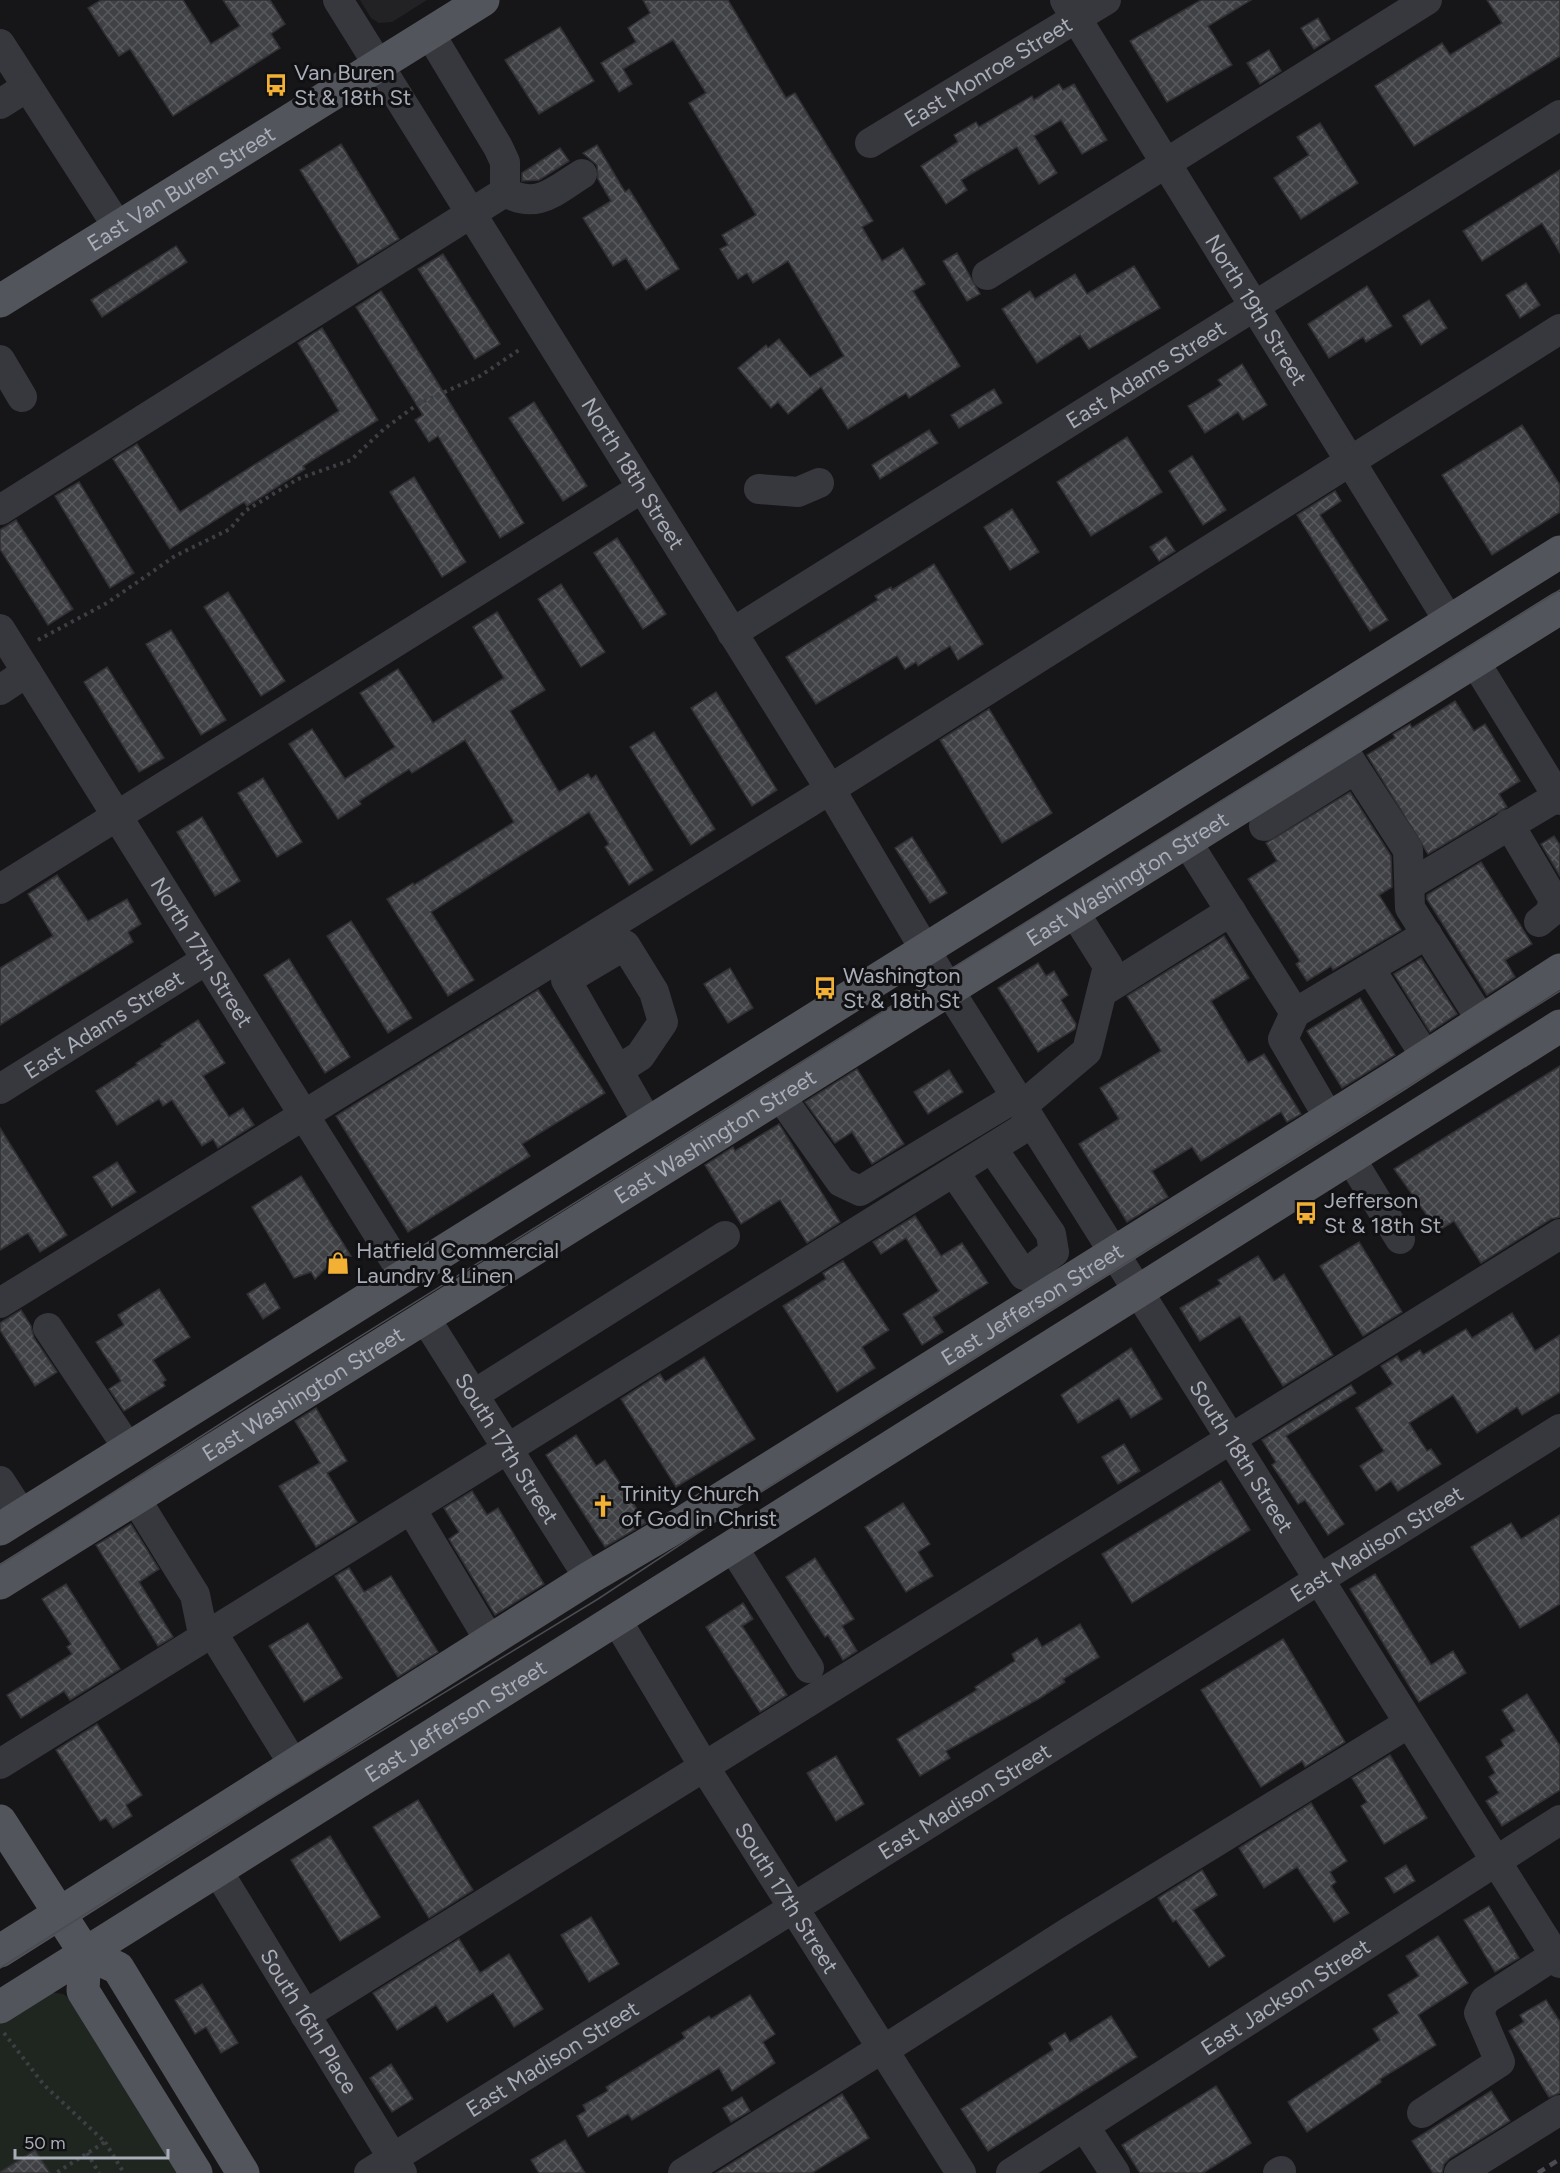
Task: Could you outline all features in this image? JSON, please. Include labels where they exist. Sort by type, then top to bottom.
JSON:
[{"type":"main road","name":"East Van Buren Street","points":[[0,301],[483,0]]},
{"type":"main road","name":"East Washington Street","points":[[11,1522],[1560,552]]},
{"type":"main road","name":"East Washington Street","points":[[0,1583],[1187,842],[1347,757],[1430,689],[1560,608]]},
{"type":"main road","name":"East Washington Street","points":[[1189,784],[1430,689]]},
{"type":"main road","name":"East Jefferson Street","points":[[0,1951],[589,1578],[669,1531],[1041,1281],[1114,1252],[1395,1077],[1560,970]]},
{"type":"main road","name":"East Jefferson Street","points":[[1395,1077],[1560,1017]]},
{"type":"main road","name":"East Jefferson Street","points":[[2,2020],[86,1953],[1560,1026]]},
{"type":"main road","points":[[133,1445],[344,1369]]},
{"type":"main road","name":"East Jefferson Street","points":[[669,1531],[911,1433]]},
{"type":"main road","points":[[0,1821],[86,1953],[118,1968],[243,2173]]},
{"type":"main road","points":[[86,1953],[84,1990],[196,2173]]},
{"type":"street","name":"North 18th Street","points":[[338,0],[830,789],[925,949]]},
{"type":"street","name":"East Monroe Street","points":[[870,143],[1070,9],[1106,0]]},
{"type":"street","points":[[987,275],[1168,164],[1427,0]]},
{"type":"street","name":"North 19th Street","points":[[1070,9],[1449,621]]},
{"type":"street","points":[[430,33],[498,147],[505,162],[505,192]]},
{"type":"street","points":[[0,44],[118,227]]},
{"type":"street","points":[[0,104],[27,87]]},
{"type":"street","name":"East Adams Street","points":[[732,633],[1560,116]]},
{"type":"street","points":[[505,192],[520,201],[541,200],[582,174]]},
{"type":"street","points":[[0,510],[505,192]]},
{"type":"street","points":[[0,1303],[830,789],[1348,460],[1560,329]]},
{"type":"street","points":[[0,360],[22,397]]},
{"type":"street","points":[[759,489],[798,492],[819,483]]},
{"type":"street","points":[[0,889],[642,488]]},
{"type":"street","name":"North 17th Street","points":[[0,629],[404,1275]]},
{"type":"street","points":[[1411,884],[1509,824],[1559,797],[1475,662]]},
{"type":"street","points":[[0,690],[27,672]]},
{"type":"street","points":[[1264,826],[1347,757],[1408,850],[1411,884],[1410,908],[1482,1021]]},
{"type":"street","points":[[1509,824],[1554,900],[1550,913],[1539,922]]},
{"type":"street","points":[[1187,842],[1295,1012]]},
{"type":"street","points":[[1102,992],[1231,911]]},
{"type":"street","points":[[0,1764],[992,1148],[1024,1108],[1086,1051],[1108,966],[1074,912]]},
{"type":"street","points":[[1329,1118],[1283,1039],[1295,1012],[1427,934]]},
{"type":"street","name":"South 18th Street","points":[[925,949],[1558,1959]]},
{"type":"street","name":"East Adams Street","points":[[0,1089],[206,960]]},
{"type":"street","points":[[1370,969],[1426,1057]]},
{"type":"street","points":[[618,1070],[648,1123]]},
{"type":"street","points":[[780,1096],[841,1182],[860,1191],[1024,1108]]},
{"type":"street","points":[[954,1172],[1024,1275],[1041,1281],[1054,1252],[1051,1234],[992,1148]]},
{"type":"street","points":[[1351,1158],[1400,1239]]},
{"type":"street","points":[[305,2015],[1560,1234]]},
{"type":"street","points":[[473,1395],[725,1236]]},
{"type":"street","name":"South 17th Street","points":[[425,1318],[506,1450],[589,1578]]},
{"type":"street","points":[[48,1328],[133,1445]]},
{"type":"street","name":"East Madison Street","points":[[388,2168],[794,1909],[1560,1430]]},
{"type":"street","points":[[0,1481],[11,1522]]},
{"type":"street","points":[[135,1498],[195,1595],[202,1629],[209,1634],[294,1765]]},
{"type":"street","points":[[411,1509],[490,1641]]},
{"type":"street","points":[[732,1546],[809,1668]]},
{"type":"street","name":"South 17th Street","points":[[616,1619],[705,1768],[961,2173]]},
{"type":"street","points":[[683,2173],[1409,1723]]},
{"type":"street","name":"East Jackson Street","points":[[1011,2173],[1560,1820]]},
{"type":"street","name":"South 16th Place","points":[[217,1870],[305,2015],[388,2168]]},
{"type":"street","points":[[1422,2113],[1500,2062],[1479,2013],[1485,2000],[1558,1959]]},
{"type":"street","points":[[1459,2173],[1560,2110]]},
{"type":"street","points":[[1084,2126],[1115,2173]]},
{"type":"path","points":[[38,640],[107,603],[141,577],[175,556],[230,529],[246,511],[298,479],[351,460],[384,429],[418,404],[480,376],[522,348]]},
{"type":"path","points":[[2,2020],[44,2085],[105,2142],[124,2173]]},
{"type":"path","points":[[56,2173],[105,2142]]},
{"type":"path","points":[[87,2153],[99,2173]]},
{"type":"shaded area","points":[[360,0],[427,0],[392,22],[379,23],[371,18]]},
{"type":"shaded area","points":[[49,1992],[63,1994],[75,2001],[181,2173],[0,2173],[0,2022]]},
{"type":"building","points":[[101,0],[183,0],[211,44],[240,26],[223,0],[270,0],[285,24],[271,34],[280,48],[173,116],[130,49],[119,56],[88,8]]},
{"type":"building","points":[[643,0],[728,0],[786,98],[795,93],[873,221],[862,227],[882,261],[903,248],[925,284],[913,291],[960,366],[909,398],[906,393],[848,429],[821,387],[788,414],[778,402],[771,408],[738,368],[766,345],[768,348],[779,339],[810,377],[844,356],[788,261],[753,283],[747,273],[738,279],[720,249],[728,245],[722,235],[756,215],[689,103],[706,93],[673,40],[623,69],[632,84],[619,92],[601,63],[636,42],[628,28],[650,13]]},
{"type":"building","points":[[1201,0],[1251,0],[1208,26],[1232,65],[1167,102],[1130,41]]},
{"type":"building","points":[[1487,0],[1560,0],[1560,56],[1414,146],[1375,86],[1442,43],[1450,55],[1502,23]]},
{"type":"building","points":[[1318,18],[1330,39],[1314,49],[1301,28]]},
{"type":"building","points":[[560,27],[594,81],[539,114],[505,60]]},
{"type":"building","points":[[1269,50],[1281,71],[1260,84],[1247,63]]},
{"type":"building","points":[[1059,84],[1063,90],[1074,84],[1107,140],[1082,154],[1061,120],[1034,136],[1057,173],[1039,184],[1017,147],[961,180],[967,190],[946,204],[921,166],[958,142],[954,135],[976,122],[979,127],[1032,96],[1034,100]]},
{"type":"building","points":[[1320,123],[1358,183],[1301,219],[1274,178],[1309,155],[1297,137]]},
{"type":"building","points":[[341,144],[399,239],[358,264],[300,170]]},
{"type":"building","points":[[597,145],[625,192],[629,189],[679,269],[646,290],[626,258],[613,266],[583,218],[611,201],[598,179],[597,165],[583,153]]},
{"type":"building","points":[[560,148],[569,161],[539,180],[522,181],[522,173]]},
{"type":"building","points":[[1560,170],[1560,253],[1542,223],[1482,261],[1463,231]]},
{"type":"building","points":[[176,246],[187,262],[102,317],[91,300]]},
{"type":"building","points":[[957,253],[980,294],[967,301],[943,261]]},
{"type":"building","points":[[443,254],[500,344],[475,359],[418,269]]},
{"type":"building","points":[[1134,266],[1160,308],[1089,349],[1080,335],[1037,363],[1002,309],[1030,291],[1035,299],[1075,274],[1087,294]]},
{"type":"building","points":[[1526,283],[1540,305],[1520,318],[1506,295]]},
{"type":"building","points":[[1367,286],[1392,326],[1366,342],[1363,337],[1329,358],[1308,324]]},
{"type":"building","points":[[381,291],[524,523],[500,538],[438,436],[429,442],[415,420],[423,415],[356,307]]},
{"type":"building","points":[[1429,300],[1447,328],[1421,345],[1403,316]]},
{"type":"building","points":[[322,328],[378,420],[303,466],[305,469],[247,506],[244,502],[170,549],[113,459],[137,444],[180,512],[339,411],[298,343]]},
{"type":"building","points":[[1242,364],[1267,405],[1243,420],[1238,412],[1205,433],[1188,406],[1222,385],[1218,380]]},
{"type":"building","points":[[994,389],[1002,403],[959,428],[951,415]]},
{"type":"building","points":[[534,402],[587,486],[563,501],[509,418]]},
{"type":"building","points":[[1522,425],[1560,485],[1560,512],[1492,555],[1442,475]]},
{"type":"building","points":[[929,430],[938,443],[880,479],[872,465]]},
{"type":"building","points":[[1127,437],[1162,492],[1091,536],[1057,482]]},
{"type":"building","points":[[1192,456],[1226,510],[1203,525],[1169,471]]},
{"type":"building","points":[[414,477],[466,562],[442,577],[390,492]]},
{"type":"building","points":[[79,482],[134,573],[110,588],[55,496]]},
{"type":"building","points":[[1335,491],[1341,501],[1320,515],[1388,620],[1370,631],[1297,515]]},
{"type":"building","points":[[1012,509],[1039,552],[1010,570],[984,527]]},
{"type":"building","points":[[16,520],[73,609],[48,625],[0,549],[0,530]]},
{"type":"building","points":[[1166,537],[1175,551],[1159,561],[1150,547]]},
{"type":"building","points":[[617,538],[666,614],[643,629],[594,553]]},
{"type":"building","points":[[934,564],[983,644],[958,660],[950,646],[918,666],[916,662],[905,669],[897,656],[816,704],[786,657],[878,600],[875,596],[891,587],[892,590]]},
{"type":"building","points":[[561,584],[605,652],[581,667],[538,599]]},
{"type":"building","points":[[228,592],[285,681],[261,696],[204,607]]},
{"type":"building","points":[[497,612],[545,690],[510,711],[559,792],[588,774],[591,779],[596,775],[653,870],[629,885],[605,847],[609,844],[589,812],[431,912],[474,980],[448,996],[387,899],[413,883],[414,885],[514,822],[465,740],[412,773],[409,769],[359,801],[361,804],[338,819],[289,744],[312,729],[345,779],[395,747],[360,693],[398,669],[433,723],[504,678],[473,627]]},
{"type":"building","points":[[171,630],[226,720],[201,735],[146,644]]},
{"type":"building","points":[[107,667],[164,758],[139,772],[84,682]]},
{"type":"building","points":[[716,692],[777,790],[752,806],[691,708]]},
{"type":"building","points":[[1455,701],[1474,731],[1485,724],[1520,781],[1499,794],[1507,807],[1428,854],[1367,755],[1395,738],[1393,734],[1410,724],[1412,728]]},
{"type":"building","points":[[989,709],[1052,813],[1002,843],[940,740]]},
{"type":"building","points":[[654,732],[715,829],[691,845],[630,747]]},
{"type":"building","points":[[263,778],[302,842],[277,857],[238,793]]},
{"type":"building","points":[[1350,792],[1391,856],[1392,887],[1379,895],[1401,930],[1333,970],[1331,966],[1307,981],[1296,964],[1300,961],[1248,879],[1277,861],[1266,843]]},
{"type":"building","points":[[202,817],[240,881],[215,896],[177,832]]},
{"type":"building","points":[[1554,836],[1560,845],[1560,876],[1541,844]]},
{"type":"building","points":[[912,837],[947,893],[930,903],[895,848]]},
{"type":"building","points":[[1481,862],[1532,944],[1505,960],[1515,977],[1487,995],[1427,899],[1427,895]]},
{"type":"building","points":[[57,875],[88,921],[127,899],[141,924],[128,932],[133,942],[0,1025],[0,968],[53,936],[28,894]]},
{"type":"building","points":[[351,921],[412,1018],[388,1033],[327,936]]},
{"type":"building","points":[[1224,936],[1249,978],[1211,1001],[1248,1063],[1264,1054],[1301,1114],[1287,1122],[1281,1112],[1201,1161],[1192,1147],[1152,1171],[1168,1197],[1127,1222],[1079,1144],[1119,1119],[1100,1088],[1161,1051],[1127,996]]},
{"type":"building","points":[[1421,958],[1457,1014],[1430,1032],[1394,974]]},
{"type":"building","points":[[289,959],[350,1057],[325,1073],[264,975]]},
{"type":"building","points":[[1038,963],[1046,976],[1054,971],[1068,995],[1061,1000],[1076,1024],[1075,1029],[1038,1052],[998,988]]},
{"type":"building","points":[[730,968],[753,1008],[728,1023],[704,984]]},
{"type":"building","points":[[538,990],[605,1093],[522,1144],[530,1156],[408,1232],[336,1116]]},
{"type":"building","points":[[1360,998],[1395,1055],[1342,1088],[1307,1031]]},
{"type":"building","points":[[198,1020],[225,1063],[203,1076],[229,1117],[243,1108],[254,1125],[218,1148],[213,1139],[202,1146],[172,1100],[163,1106],[159,1099],[117,1125],[96,1091],[137,1065],[136,1063],[163,1046],[161,1044]]},
{"type":"building","points":[[1560,1066],[1560,1217],[1551,1219],[1481,1263],[1454,1221],[1438,1231],[1394,1169]]},
{"type":"building","points":[[857,1069],[904,1144],[872,1164],[852,1132],[835,1143],[805,1102]]},
{"type":"building","points":[[949,1070],[963,1092],[928,1114],[914,1092]]},
{"type":"building","points":[[779,1124],[840,1222],[807,1243],[780,1200],[741,1224],[705,1165],[733,1147],[735,1151]]},
{"type":"building","points":[[0,1128],[67,1235],[40,1252],[28,1233],[0,1250]]},
{"type":"building","points":[[117,1162],[136,1192],[112,1207],[93,1177]]},
{"type":"building","points":[[301,1176],[351,1256],[337,1257],[315,1279],[311,1272],[294,1278],[252,1207]]},
{"type":"building","points":[[915,1216],[941,1256],[962,1243],[988,1283],[933,1317],[943,1332],[922,1345],[903,1314],[939,1291],[906,1238],[881,1254],[873,1242]]},
{"type":"building","points":[[1359,1242],[1402,1312],[1363,1336],[1320,1266]]},
{"type":"building","points":[[1258,1256],[1274,1281],[1284,1274],[1333,1355],[1283,1386],[1240,1316],[1200,1341],[1180,1308],[1221,1284],[1218,1280]]},
{"type":"building","points":[[843,1261],[889,1330],[862,1347],[875,1368],[837,1392],[783,1306],[826,1279],[823,1273]]},
{"type":"building","points":[[265,1283],[280,1308],[263,1319],[247,1294]]},
{"type":"building","points":[[159,1289],[190,1337],[153,1360],[166,1380],[163,1382],[165,1386],[124,1411],[109,1389],[121,1381],[96,1342],[124,1325],[118,1315]]},
{"type":"building","points":[[21,1310],[31,1326],[34,1338],[57,1372],[35,1386],[0,1330],[0,1323]]},
{"type":"building","points":[[1512,1313],[1535,1351],[1560,1335],[1560,1392],[1522,1415],[1517,1407],[1477,1433],[1453,1395],[1409,1423],[1427,1451],[1431,1449],[1441,1464],[1398,1491],[1391,1481],[1376,1491],[1360,1466],[1384,1451],[1356,1408],[1393,1384],[1381,1366],[1397,1356],[1401,1362],[1420,1350],[1423,1355],[1466,1329],[1472,1338]]},
{"type":"building","points":[[1131,1348],[1162,1399],[1131,1418],[1119,1398],[1078,1423],[1061,1395]]},
{"type":"building","points":[[704,1357],[755,1439],[676,1487],[621,1399],[660,1374],[665,1382]]},
{"type":"building","points":[[1351,1385],[1356,1393],[1286,1436],[1344,1524],[1328,1535],[1305,1500],[1298,1504],[1272,1465],[1276,1462],[1262,1440]]},
{"type":"building","points":[[316,1408],[347,1461],[327,1473],[357,1522],[316,1547],[279,1486],[320,1463],[295,1421]]},
{"type":"building","points":[[576,1435],[596,1466],[605,1460],[646,1523],[605,1547],[546,1455]]},
{"type":"building","points":[[1124,1444],[1140,1471],[1118,1484],[1102,1457]]},
{"type":"building","points":[[1221,1481],[1250,1530],[1132,1603],[1102,1554]]},
{"type":"building","points":[[472,1491],[487,1515],[498,1508],[544,1584],[495,1615],[449,1539],[459,1532],[444,1508]]},
{"type":"building","points":[[903,1503],[930,1544],[918,1552],[933,1576],[906,1592],[865,1527]]},
{"type":"building","points":[[1560,1515],[1560,1604],[1520,1628],[1471,1547],[1511,1523],[1521,1539]]},
{"type":"building","points":[[131,1524],[159,1569],[139,1582],[173,1637],[158,1646],[96,1545]]},
{"type":"building","points":[[815,1558],[854,1619],[842,1626],[857,1651],[843,1660],[828,1635],[825,1637],[786,1577]]},
{"type":"building","points":[[349,1568],[364,1592],[391,1576],[438,1652],[398,1677],[335,1576]]},
{"type":"building","points":[[1375,1574],[1431,1665],[1453,1651],[1466,1673],[1419,1702],[1350,1589]]},
{"type":"building","points":[[66,1584],[120,1669],[70,1700],[64,1691],[21,1718],[7,1695],[72,1654],[67,1647],[71,1644],[42,1599]]},
{"type":"building","points":[[743,1603],[753,1619],[742,1626],[787,1695],[760,1712],[706,1627]]},
{"type":"building","points":[[308,1623],[342,1678],[304,1702],[269,1646]]},
{"type":"building","points":[[1080,1624],[1099,1657],[1063,1679],[1065,1682],[1040,1698],[946,1751],[950,1758],[920,1776],[897,1739],[977,1690],[975,1687],[1015,1661],[1012,1654],[1037,1638],[1042,1647]]},
{"type":"building","points":[[1283,1639],[1345,1742],[1305,1767],[1302,1761],[1261,1787],[1201,1690]]},
{"type":"building","points":[[1527,1694],[1560,1746],[1560,1790],[1502,1826],[1486,1801],[1499,1793],[1489,1777],[1495,1773],[1486,1757],[1504,1746],[1501,1740],[1515,1731],[1502,1710]]},
{"type":"building","points":[[97,1724],[142,1795],[126,1805],[132,1816],[113,1828],[106,1818],[100,1821],[56,1750]]},
{"type":"building","points":[[1390,1755],[1427,1818],[1384,1844],[1361,1806],[1367,1802],[1352,1778]]},
{"type":"building","points":[[836,1756],[864,1804],[836,1821],[807,1773]]},
{"type":"building","points":[[418,1800],[473,1890],[429,1918],[373,1827]]},
{"type":"building","points":[[1311,1803],[1347,1861],[1330,1872],[1336,1882],[1331,1886],[1349,1913],[1334,1922],[1297,1867],[1264,1888],[1239,1848]]},
{"type":"building","points":[[330,1836],[380,1917],[340,1941],[291,1860]]},
{"type":"building","points":[[1406,1865],[1415,1881],[1394,1893],[1385,1878]]},
{"type":"building","points":[[1202,1870],[1217,1895],[1193,1910],[1225,1956],[1209,1967],[1176,1920],[1173,1922],[1158,1898]]},
{"type":"building","points":[[1489,1906],[1519,1958],[1495,1972],[1464,1920]]},
{"type":"building","points":[[591,1917],[619,1964],[589,1982],[561,1935]]},
{"type":"building","points":[[1438,1936],[1468,1983],[1418,2015],[1436,2045],[1380,2079],[1381,2082],[1307,2132],[1288,2102],[1380,2040],[1373,2029],[1399,2013],[1388,1995],[1419,1976],[1406,1956]]},
{"type":"building","points":[[459,1939],[480,1973],[509,1954],[543,2009],[514,2027],[493,1993],[447,2022],[436,2005],[397,2030],[373,1993]]},
{"type":"building","points":[[202,1984],[238,2043],[221,2053],[206,2027],[195,2034],[175,2000]]},
{"type":"building","points":[[750,1995],[775,2034],[763,2042],[775,2063],[732,2091],[719,2068],[632,2120],[628,2114],[588,2137],[577,2116],[586,2111],[583,2105],[608,2091],[606,2087],[685,2038],[682,2033],[709,2016],[711,2019]]},
{"type":"building","points":[[1546,2000],[1560,2022],[1560,2093],[1549,2097],[1509,2031],[1524,2022],[1520,2015]]},
{"type":"building","points":[[1111,2016],[1137,2057],[988,2151],[961,2109],[1053,2050],[1049,2043],[1065,2033],[1070,2042]]},
{"type":"building","points":[[391,2064],[413,2099],[392,2112],[370,2078]]},
{"type":"building","points":[[1216,2086],[1251,2143],[1203,2173],[1140,2173],[1122,2145]]},
{"type":"building","points":[[1491,2091],[1510,2121],[1450,2158],[1444,2164],[1442,2173],[1433,2173],[1412,2141]]},
{"type":"building","points":[[842,2094],[869,2138],[812,2173],[716,2173]]},
{"type":"building","points":[[742,2097],[750,2111],[731,2122],[723,2108]]},
{"type":"building","points":[[565,2140],[585,2173],[539,2173],[531,2160]]},
{"type":"building","points":[[35,2150],[50,2173],[0,2173],[0,2172]]},
{"type":"tram line","points":[[0,1565],[253,1403],[1560,590]]},
{"type":"tram line","points":[[0,1968],[204,1839],[598,1599],[754,1496],[1560,991]]},
{"type":"railway","points":[[1538,2173],[1560,2159]]},
{"type":"place","name":"Van Buren St & 18th St","points":[[276,85]]},
{"type":"place","name":"Washington St & 18th St","points":[[825,988]]},
{"type":"place","name":"Jefferson St & 18th St","points":[[1306,1213]]},
{"type":"place","name":"Hatfield Commercial Laundry & Linen","points":[[338,1263]]},
{"type":"place","name":"Trinity Church of God in Christ","points":[[603,1506]]}]
